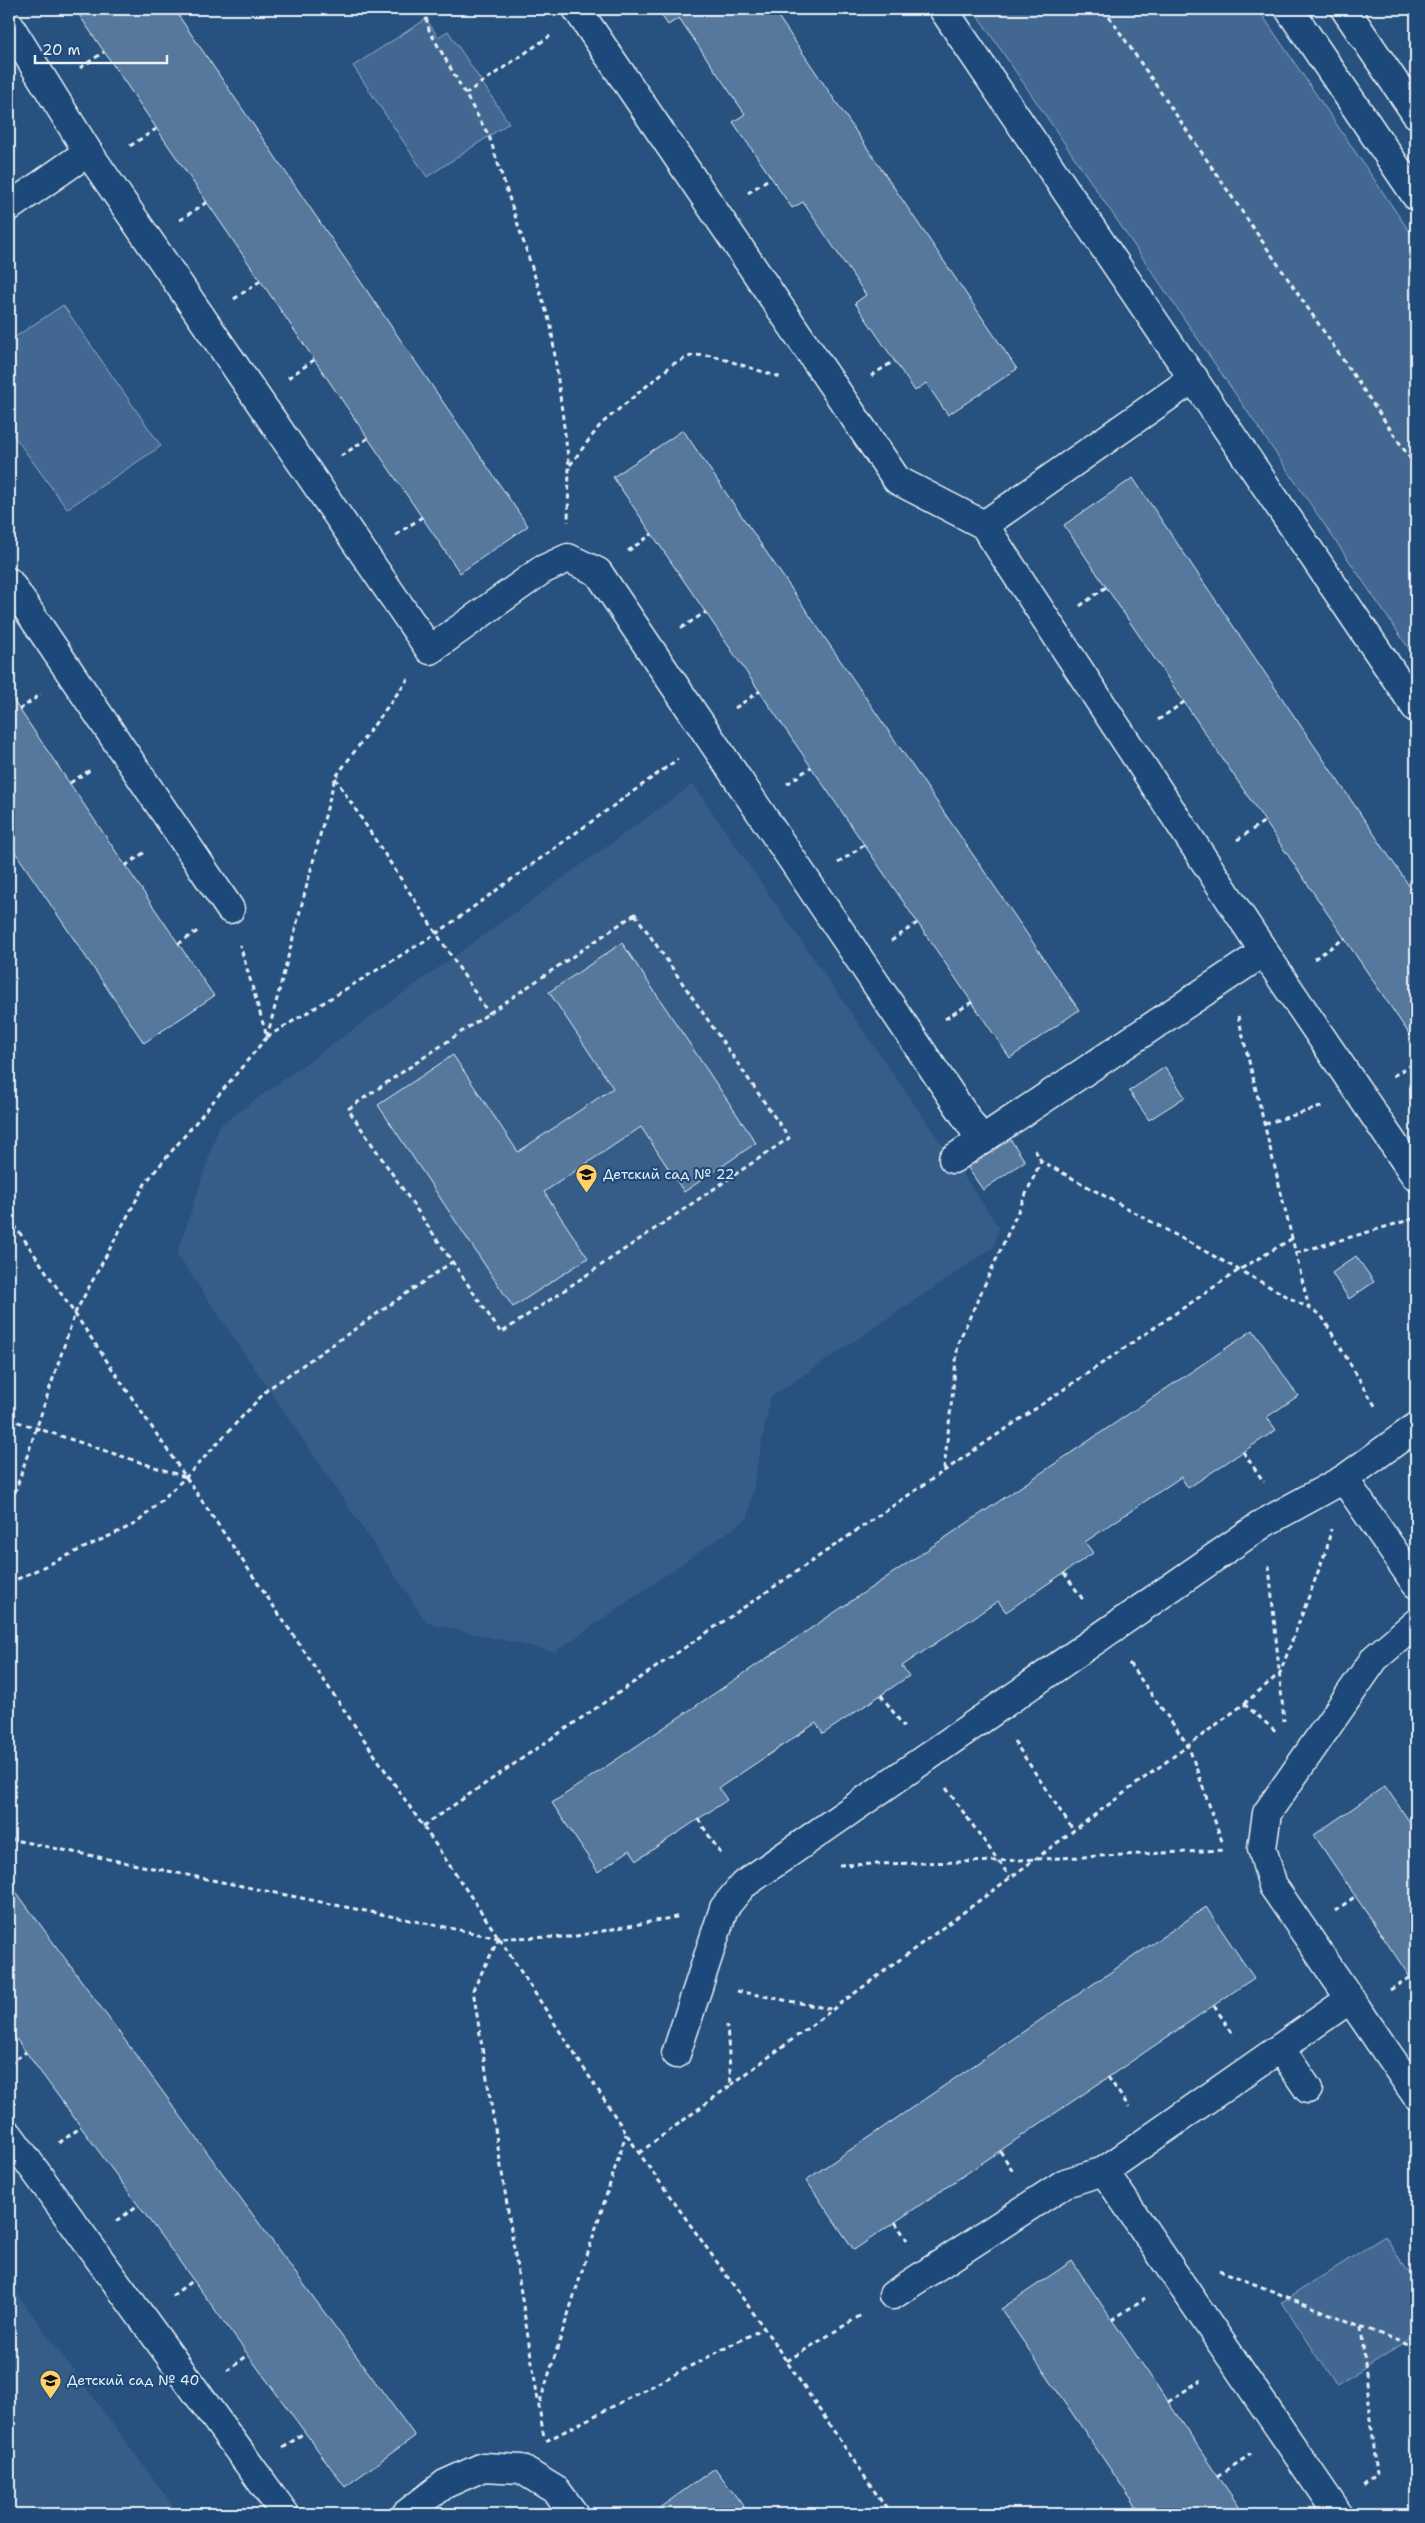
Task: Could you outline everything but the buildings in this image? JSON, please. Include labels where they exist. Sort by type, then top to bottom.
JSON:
[{"type":"street","points":[[943,9],[1416,708]]},
{"type":"street","points":[[1289,9],[1416,196]]},
{"type":"street","points":[[1345,9],[1416,114]]},
{"type":"street","points":[[579,12],[897,480],[984,525],[1264,952],[1416,1177]]},
{"type":"street","points":[[9,25],[88,152],[430,650],[542,570],[568,558],[598,572],[982,1141]]},
{"type":"street","points":[[9,207],[88,152]]},
{"type":"street","points":[[984,525],[1194,378]]},
{"type":"street","points":[[9,582],[230,909]]},
{"type":"street","points":[[953,1159],[1264,952]]},
{"type":"street","points":[[676,2054],[724,1908],[743,1886],[1264,1523],[1344,1479],[1406,1434]]},
{"type":"street","points":[[1344,1479],[1416,1584]]},
{"type":"street","points":[[1416,1622],[1375,1658],[1267,1814],[1262,1848],[1273,1886],[1416,2095]]},
{"type":"street","points":[[893,2296],[1065,2183],[1104,2171],[1350,1999]]},
{"type":"street","points":[[1280,2048],[1308,2089]]},
{"type":"street","points":[[9,2135],[285,2514]]},
{"type":"street","points":[[1104,2171],[1337,2512]]},
{"type":"street","points":[[406,2514],[445,2484],[483,2468],[521,2469],[557,2490],[574,2514]]},
{"type":"path","points":[[424,9],[429,30],[489,136],[551,326],[569,465],[568,558]]},
{"type":"path","points":[[1104,9],[1416,467]]},
{"type":"path","points":[[465,94],[579,12]]},
{"type":"path","points":[[569,465],[601,424],[673,364],[693,355],[714,356],[786,379]]},
{"type":"path","points":[[267,1037],[335,778],[430,650]]},
{"type":"path","points":[[9,1510],[35,1427],[75,1312],[146,1182],[267,1037],[436,934],[710,737]]},
{"type":"path","points":[[335,778],[489,1014]]},
{"type":"path","points":[[230,909],[267,1037]]},
{"type":"path","points":[[635,914],[789,1138],[501,1333],[452,1262],[348,1110],[635,914]]},
{"type":"path","points":[[1228,976],[1310,1309]]},
{"type":"path","points":[[1265,1124],[1361,1095]]},
{"type":"path","points":[[944,1470],[958,1343],[1041,1161],[1322,1315],[1406,1434]]},
{"type":"path","points":[[9,1216],[499,1938],[626,2134],[787,2361],[890,2514]]},
{"type":"path","points":[[1296,1253],[1416,1218]]},
{"type":"path","points":[[423,1826],[1239,1270],[1293,1238]]},
{"type":"path","points":[[9,1583],[137,1523],[186,1477],[268,1388],[452,1262]]},
{"type":"path","points":[[9,1419],[186,1477]]},
{"type":"path","points":[[731,2085],[1244,1704],[1280,1674],[1327,1548],[1344,1479]]},
{"type":"path","points":[[1264,1523],[1286,1740]]},
{"type":"path","points":[[1106,1632],[1188,1745],[1225,1850]]},
{"type":"path","points":[[1244,1704],[1306,1757]]},
{"type":"path","points":[[993,1710],[1073,1830]]},
{"type":"path","points":[[925,1758],[1010,1877]]},
{"type":"path","points":[[9,1839],[499,1938],[571,1937],[724,1908]]},
{"type":"path","points":[[874,1865],[1262,1848]]},
{"type":"path","points":[[499,1938],[473,1990],[540,2402],[544,2442],[764,2328]]},
{"type":"path","points":[[734,1990],[831,2009]]},
{"type":"path","points":[[9,2064],[26,2052]]},
{"type":"path","points":[[540,2402],[626,2134]]},
{"type":"path","points":[[1176,2277],[1217,2269],[1416,2348]]},
{"type":"path","points":[[787,2361],[893,2296]]},
{"type":"path","points":[[1337,2512],[1376,2475],[1361,2327]]},
{"type":"shaded area","points":[[973,9],[1258,9],[1416,241],[1416,659]]},
{"type":"shaded area","points":[[426,19],[438,37],[448,31],[509,123],[427,177],[353,66]]},
{"type":"shaded area","points":[[63,305],[161,446],[67,509],[9,429],[9,341]]},
{"type":"shaded area","name":"Детский сад № 22","points":[[693,784],[999,1227],[994,1247],[770,1398],[748,1518],[555,1652],[427,1623],[177,1254],[219,1126]]},
{"type":"shaded area","points":[[1385,2236],[1416,2284],[1416,2335],[1337,2386],[1282,2302]]},
{"type":"shaded area","name":"Детский сад № 40","points":[[9,2283],[179,2514],[9,2514]]},
{"type":"place","name":"Детский сад № 22","points":[[587,1193]]},
{"type":"place","name":"Детский сад № 40","points":[[51,2399]]}]
